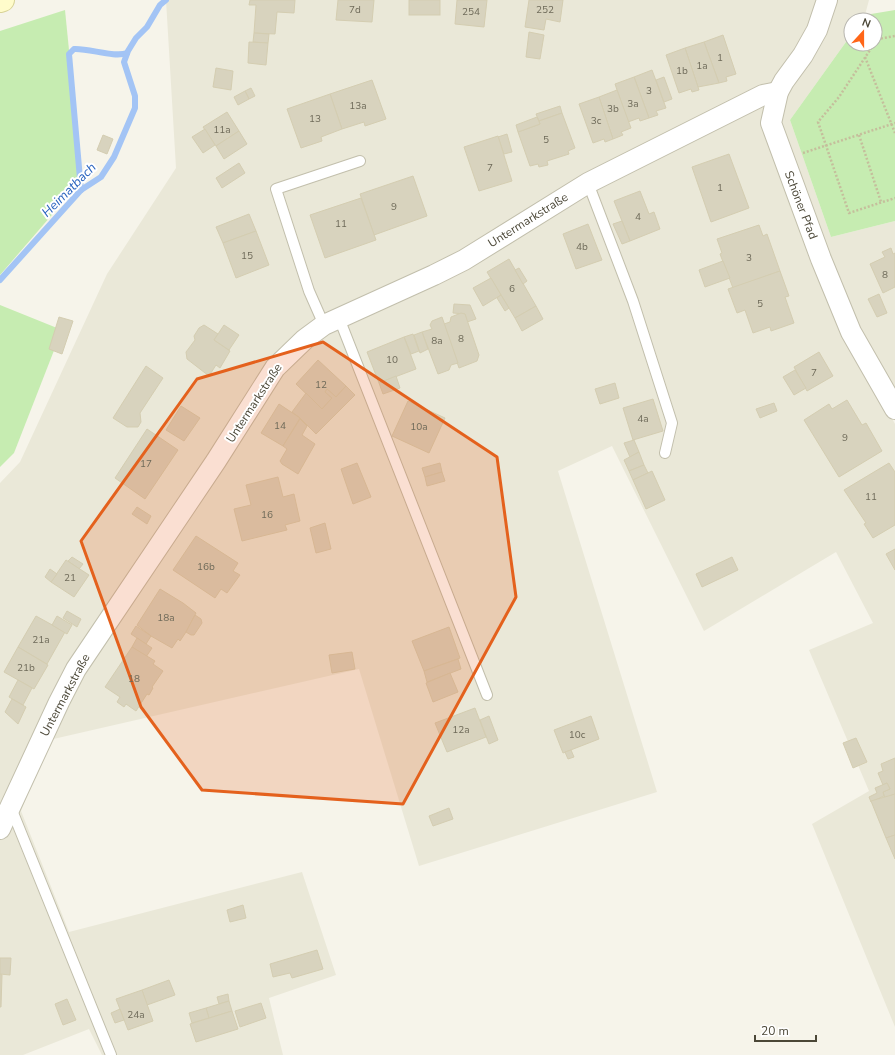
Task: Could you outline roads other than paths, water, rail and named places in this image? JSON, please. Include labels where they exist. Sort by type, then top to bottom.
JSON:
[{"type":"main road","points":[[0,1],[4,0]]},
{"type":"street","name":"Schöner Pfad","points":[[827,0],[814,36],[804,55],[784,81],[778,92],[771,123],[821,259],[851,332],[895,409]]},
{"type":"street","name":"Untermarkstraße","points":[[0,829],[76,669],[216,461],[275,368],[305,339],[331,321],[464,260],[588,183],[763,95],[778,92]]},
{"type":"lane","points":[[360,161],[276,189],[309,291],[331,321],[486,695]]},
{"type":"lane","points":[[588,183],[632,300],[672,423],[665,453]]},
{"type":"lane","points":[[10,806],[111,1055]]},
{"type":"waterway","name":"Heimatbach","points":[[0,280],[81,190],[101,177],[114,157],[135,108],[135,96],[124,62],[128,51],[136,38],[147,27],[160,5],[166,0]]},
{"type":"waterway","points":[[81,190],[69,54],[74,49],[108,54],[127,53]]}]
